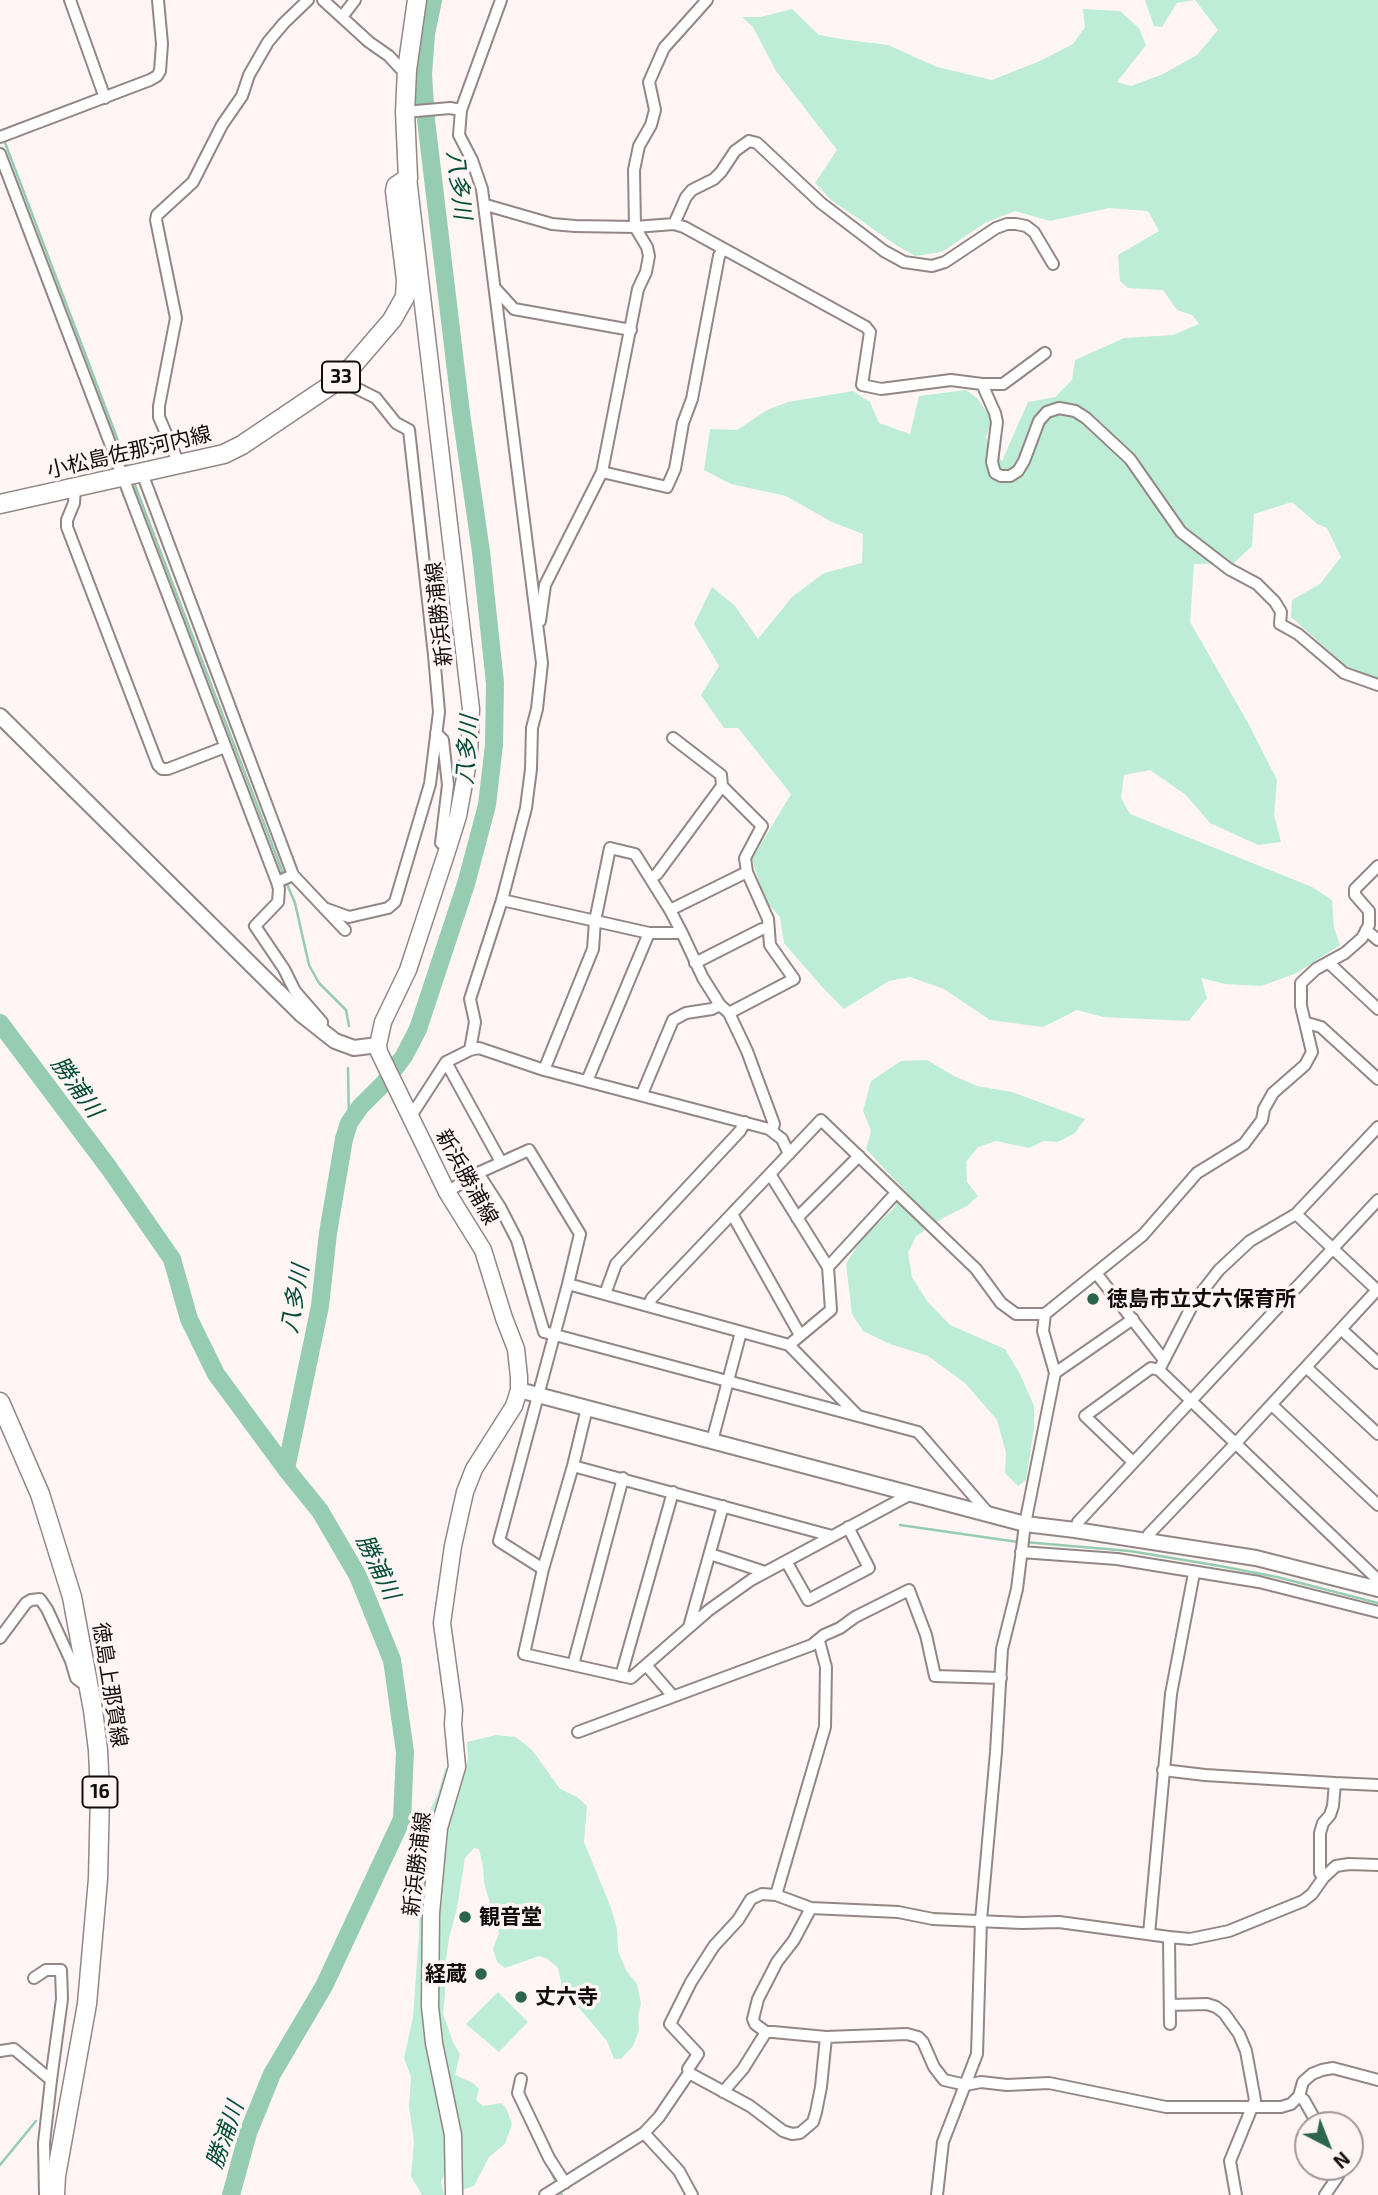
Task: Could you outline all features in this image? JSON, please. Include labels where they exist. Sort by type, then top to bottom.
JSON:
[{"type":"main road","name":"小松島佐那河内線","points":[[0,504],[224,454],[242,445],[344,374],[392,320],[405,297],[407,280],[396,186],[408,178],[407,70],[417,0]]},
{"type":"main road","name":"新浜勝浦線","points":[[408,178],[425,302],[471,709],[469,756],[458,816],[408,970],[383,1022],[379,1049],[447,1192],[483,1250],[516,1349],[519,1390],[514,1406],[474,1469],[465,1492],[453,1546],[442,1623],[454,1710],[457,1767],[439,1828],[431,1913],[430,2006],[434,2043],[453,2135],[454,2195]]},
{"type":"main road","name":"徳島上那賀線","points":[[0,1402],[44,1507],[72,1597],[98,1750],[98,1879],[87,2004],[56,2176],[55,2195]]},
{"type":"street","points":[[70,0],[105,98]]},
{"type":"street","points":[[3,136],[150,80],[160,71],[162,44],[158,0]]},
{"type":"street","points":[[179,464],[159,417],[176,318],[157,215],[193,183],[222,125],[242,96],[249,75],[263,50],[284,23],[308,0]]},
{"type":"street","points":[[323,0],[400,68],[407,70]]},
{"type":"street","points":[[342,17],[355,0]]},
{"type":"street","points":[[470,1050],[475,1022],[470,999],[502,900],[526,808],[532,729],[542,674],[486,205],[472,160],[459,135],[455,109],[501,0]]},
{"type":"street","points":[[537,624],[540,621],[545,585],[603,472],[638,289],[646,272],[649,256],[647,247],[635,227],[635,170],[637,155],[655,110],[649,82],[664,48],[707,0]]},
{"type":"street","points":[[408,112],[455,109]]},
{"type":"street","points":[[674,224],[692,190],[713,179],[721,172],[734,151],[749,141],[757,143],[821,203],[884,251],[904,262],[932,266],[945,262],[996,228],[1016,224],[1026,226],[1034,232],[1053,264]]},
{"type":"street","points":[[0,154],[132,475],[285,879]]},
{"type":"street","points":[[486,205],[552,224],[635,227],[674,224],[684,227],[866,327],[870,332],[862,385],[881,389],[951,380],[1003,384],[1045,353]]},
{"type":"street","points":[[603,472],[667,487],[675,469],[683,423],[692,400],[719,256],[723,249]]},
{"type":"street","points":[[494,286],[514,309],[631,330]]},
{"type":"street","points":[[324,908],[349,917],[388,908],[395,902],[425,806],[439,712],[409,430],[396,423],[376,398],[350,385],[344,374]]},
{"type":"street","points":[[982,384],[997,422],[992,462],[995,472],[1001,476],[1010,476],[1018,471],[1039,421],[1047,412],[1059,408],[1075,411],[1130,459],[1181,532],[1229,569],[1257,584],[1275,602],[1281,612],[1280,624],[1298,634],[1344,673],[1378,685]]},
{"type":"street","points":[[132,475],[225,747],[285,879],[324,908],[345,930]]},
{"type":"street","points":[[75,488],[67,527],[158,765],[162,769],[168,769],[225,747]]},
{"type":"street","points":[[0,716],[321,1031],[335,1041],[354,1048],[379,1049]]},
{"type":"street","points":[[436,733],[443,740],[448,785],[440,843],[448,849]]},
{"type":"street","points":[[673,738],[721,775],[722,786],[762,826],[745,858],[747,872],[768,919],[770,945],[794,978],[729,1013]]},
{"type":"street","points":[[651,878],[657,874],[722,786]]},
{"type":"street","points":[[544,1070],[593,949],[610,848],[635,854],[670,909],[695,963],[720,1005],[729,1013],[774,1124],[772,1132]]},
{"type":"street","points":[[648,1306],[652,1298],[821,1120],[975,1269],[1001,1303],[1016,1314],[1045,1314],[1143,1235],[1197,1173],[1244,1144],[1262,1120],[1264,1109],[1273,1094],[1310,1059],[1312,1052],[1301,1006],[1301,983],[1316,969],[1345,953],[1362,938],[1369,925],[1369,911],[1355,895],[1355,889],[1378,866]]},
{"type":"street","points":[[670,909],[747,872]]},
{"type":"street","points":[[285,879],[279,889],[278,902],[255,926],[295,991],[322,1021],[321,1031]]},
{"type":"street","points":[[502,900],[649,933],[682,933]]},
{"type":"street","points":[[695,963],[762,929],[769,929]]},
{"type":"street","points":[[1366,930],[1378,940]]},
{"type":"street","points":[[587,1081],[649,933]]},
{"type":"street","points":[[1329,963],[1378,1009]]},
{"type":"street","points":[[642,1094],[673,1020],[686,1013],[720,1005]]},
{"type":"street","points":[[1307,1023],[1321,1027],[1378,1079]]},
{"type":"street","points":[[409,1112],[446,1062],[480,1048],[544,1070],[745,1122],[772,1132],[782,1139],[789,1154]]},
{"type":"street","points":[[446,1062],[500,1162]]},
{"type":"street","points":[[605,1294],[616,1264],[740,1131],[745,1122]]},
{"type":"street","points":[[1133,1462],[1085,1416],[1151,1368],[1162,1365],[1194,1302],[1219,1270],[1250,1241],[1296,1214],[1378,1127]]},
{"type":"street","points":[[447,1192],[478,1173],[529,1150],[580,1234],[499,1542],[543,1569]]},
{"type":"street","points":[[797,1218],[859,1156]]},
{"type":"street","points":[[478,1173],[517,1240],[544,1332],[918,1432],[989,1514]]},
{"type":"street","points":[[770,1174],[828,1267],[831,1310],[789,1345]]},
{"type":"street","points":[[828,1267],[897,1193]]},
{"type":"street","points":[[1075,1530],[1078,1522],[1133,1462],[1378,1200]]},
{"type":"street","points":[[732,1214],[800,1335]]},
{"type":"street","points":[[1146,1541],[1149,1534],[1378,1290],[1296,1214]]},
{"type":"street","points":[[1096,1273],[1133,1319],[1162,1365],[1192,1400],[1378,1580]]},
{"type":"street","points":[[568,1284],[789,1345],[859,1417]]},
{"type":"street","points":[[937,2195],[943,2142],[977,2054],[981,1920],[1002,1678],[1002,1649],[1017,1589],[1025,1524],[1055,1373],[1043,1331],[1045,1314]]},
{"type":"street","points":[[1055,1373],[1133,1319]]},
{"type":"street","points":[[1341,1329],[1378,1363]]},
{"type":"street","points":[[712,1441],[741,1332]]},
{"type":"street","points":[[1306,1367],[1378,1434]]},
{"type":"street","points":[[519,1390],[1025,1524],[1256,1558],[1378,1589]]},
{"type":"street","points":[[1272,1405],[1378,1505]]},
{"type":"street","points":[[587,1408],[543,1569],[524,1654],[631,1678],[709,1610],[765,1572],[911,1494]]},
{"type":"street","points":[[573,1466],[832,1536]]},
{"type":"street","points":[[573,1665],[623,1478]]},
{"type":"street","points":[[621,1676],[673,1492]]},
{"type":"street","points":[[689,1627],[723,1506]]},
{"type":"street","points":[[786,1561],[807,1600],[869,1568],[848,1527]]},
{"type":"street","points":[[1021,1552],[1117,1559],[1259,1582],[1378,1612]]},
{"type":"street","points":[[710,1554],[765,1572]]},
{"type":"street","points":[[1149,1934],[1171,1694],[1194,1573]]},
{"type":"street","points":[[578,1732],[819,1641],[824,1635],[855,1617],[909,1590],[926,1635],[935,1676],[1002,1678]]},
{"type":"street","points":[[0,1638],[26,1603],[40,1600],[57,1629],[76,1678],[81,1682],[88,1682]]},
{"type":"street","points":[[776,1895],[825,1727],[826,1667],[819,1641]]},
{"type":"street","points":[[646,1665],[672,1695]]},
{"type":"street","points":[[1163,1770],[1378,1785]]},
{"type":"street","points":[[1324,1877],[1320,1873],[1321,1833],[1323,1823],[1333,1807],[1335,1783]]},
{"type":"street","points":[[553,2193],[645,2133],[659,2117],[689,2073],[688,2069],[698,2054],[670,2024],[691,1982],[719,1939],[738,1920],[751,1899],[762,1894],[776,1895],[811,1908],[898,1912],[933,1919],[1059,1922],[1190,1939],[1229,1931],[1303,1900],[1312,1894],[1336,1866],[1378,1865]]},
{"type":"street","points":[[811,1908],[794,1940],[777,1962],[758,1999],[753,2019],[755,2024],[766,2032],[826,2037],[907,2034],[918,2037],[923,2042],[934,2067],[944,2080],[966,2085],[981,2082],[1007,2085],[1049,2083],[1166,2107],[1281,2107],[1291,2104],[1299,2096],[1303,2082],[1311,2074],[1333,2068],[1378,2080]]},
{"type":"street","points":[[1169,1937],[1170,2024]]},
{"type":"street","points":[[34,1978],[46,1970],[61,1970],[62,1999],[44,2143],[45,2195]]},
{"type":"street","points":[[1170,2005],[1207,2004],[1216,2007],[1224,2013],[1239,2034],[1246,2052],[1255,2099],[1230,2161],[1236,2195]]},
{"type":"street","points":[[723,2092],[743,2069],[766,2032]]},
{"type":"street","points":[[689,2073],[750,2106],[783,2131],[800,2133],[813,2122],[816,2112],[826,2037]]},
{"type":"street","points":[[0,2051],[14,2049],[51,2080]]},
{"type":"street","points":[[521,2079],[518,2093],[549,2158],[565,2183]]},
{"type":"street","points":[[1299,2096],[1310,2111]]},
{"type":"street","points":[[645,2133],[679,2171],[692,2195]]},
{"type":"green space","points":[[1145,0],[1194,0],[1177,3],[1162,27],[1154,26]]},
{"type":"green space","points":[[1195,0],[1378,0],[1378,678],[1346,666],[1291,617],[1292,600],[1320,584],[1341,557],[1327,528],[1317,524],[1292,502],[1254,514],[1252,546],[1234,563],[1194,564],[1190,622],[1277,780],[1274,815],[1281,842],[1258,845],[1210,823],[1186,795],[1150,770],[1124,775],[1121,798],[1130,814],[1312,887],[1332,900],[1334,928],[1340,945],[1297,973],[1261,986],[1225,984],[1201,978],[1207,998],[1189,1021],[1103,1017],[1077,1010],[1043,1027],[990,1020],[944,989],[910,977],[889,981],[844,1009],[784,943],[780,917],[765,900],[752,859],[791,794],[738,728],[724,728],[701,695],[719,666],[694,624],[712,587],[735,606],[758,639],[792,597],[824,573],[862,563],[863,534],[832,522],[786,496],[731,484],[704,470],[710,429],[737,430],[767,410],[788,402],[853,391],[870,402],[879,423],[910,434],[919,396],[966,390],[977,398],[992,419],[986,438],[1002,461],[1028,402],[1055,397],[1072,380],[1075,360],[1124,338],[1173,335],[1199,324],[1192,315],[1177,310],[1163,290],[1128,288],[1120,281],[1118,255],[1159,231],[1148,211],[1109,208],[1050,221],[1015,211],[985,223],[942,252],[915,256],[896,245],[830,199],[815,183],[837,150],[776,71],[753,27],[742,17],[761,17],[792,9],[819,35],[888,45],[937,67],[992,80],[1040,61],[1073,44],[1085,27],[1083,9],[1120,11],[1139,28],[1146,45],[1117,82],[1131,86],[1163,74],[1197,55],[1218,30]]},
{"type":"green space","points":[[927,1060],[977,1086],[1012,1092],[1085,1119],[1075,1133],[1058,1142],[1043,1141],[1029,1148],[996,1141],[978,1147],[966,1162],[967,1182],[978,1196],[967,1206],[916,1236],[908,1253],[912,1277],[927,1301],[950,1325],[1005,1349],[1020,1374],[1034,1406],[1034,1428],[1026,1480],[1018,1486],[1005,1473],[1006,1453],[997,1420],[965,1383],[928,1356],[890,1344],[863,1331],[852,1314],[846,1264],[861,1240],[894,1208],[905,1191],[866,1149],[871,1131],[863,1111],[871,1081],[901,1061]]},
{"type":"green space","points":[[496,1735],[516,1737],[533,1751],[560,1789],[577,1797],[587,1806],[584,1842],[611,1908],[617,1929],[618,1951],[626,1970],[637,1984],[641,2003],[639,2030],[633,2046],[621,2059],[614,2059],[607,2041],[579,2008],[561,1993],[558,1968],[546,1958],[539,1956],[505,1968],[497,1962],[493,1949],[499,1933],[484,1883],[479,1849],[474,1848],[465,1858],[449,1938],[443,2014],[460,2054],[455,2075],[473,2083],[479,2089],[476,2100],[483,2106],[502,2103],[512,2124],[505,2144],[489,2157],[474,2186],[462,2190],[462,2172],[447,2168],[441,2182],[444,2195],[422,2195],[411,2176],[414,2141],[409,2107],[411,2077],[404,2058],[413,2017],[419,1934],[420,1866],[412,1853],[415,1838],[438,1794],[445,1768],[461,1776],[468,1760],[467,1742]]},
{"type":"green space","points":[[498,1992],[528,2022],[499,2052],[466,2024]]},
{"type":"waterway","name":"八多川","points":[[286,1469],[320,1306],[328,1233],[344,1139],[349,1123],[404,1056],[418,1029],[466,884],[487,805],[494,745],[495,683],[481,552],[461,413],[426,120],[423,74],[426,34],[433,0]]},
{"type":"waterway","points":[[4,140],[128,467]]},
{"type":"waterway","points":[[133,480],[284,876]]},
{"type":"waterway","points":[[286,882],[295,903],[309,965],[319,983],[346,1010],[349,1026]]},
{"type":"waterway","name":"勝浦川","points":[[0,1023],[109,1168],[172,1259],[189,1319],[216,1374],[320,1511],[358,1576],[392,1660],[405,1752],[402,1819],[324,1986],[272,2074],[248,2133],[231,2195]]},
{"type":"waterway","points":[[348,1068],[349,1123]]},
{"type":"waterway","points":[[900,1525],[1018,1542]]},
{"type":"waterway","points":[[1024,1542],[1130,1551],[1220,1566],[1277,1577],[1378,1603]]},
{"type":"waterway","points":[[0,2165],[36,2121]]},
{"type":"waterway","points":[[548,2166],[556,2182]]},
{"type":"waterway","points":[[559,2188],[562,2195]]},
{"type":"place","name":"徳島市立丈六保育所","points":[[1093,1299]]},
{"type":"place","name":"観音堂","points":[[465,1917]]},
{"type":"place","name":"経蔵","points":[[481,1974]]},
{"type":"place","name":"丈六寺","points":[[521,1997]]}]
